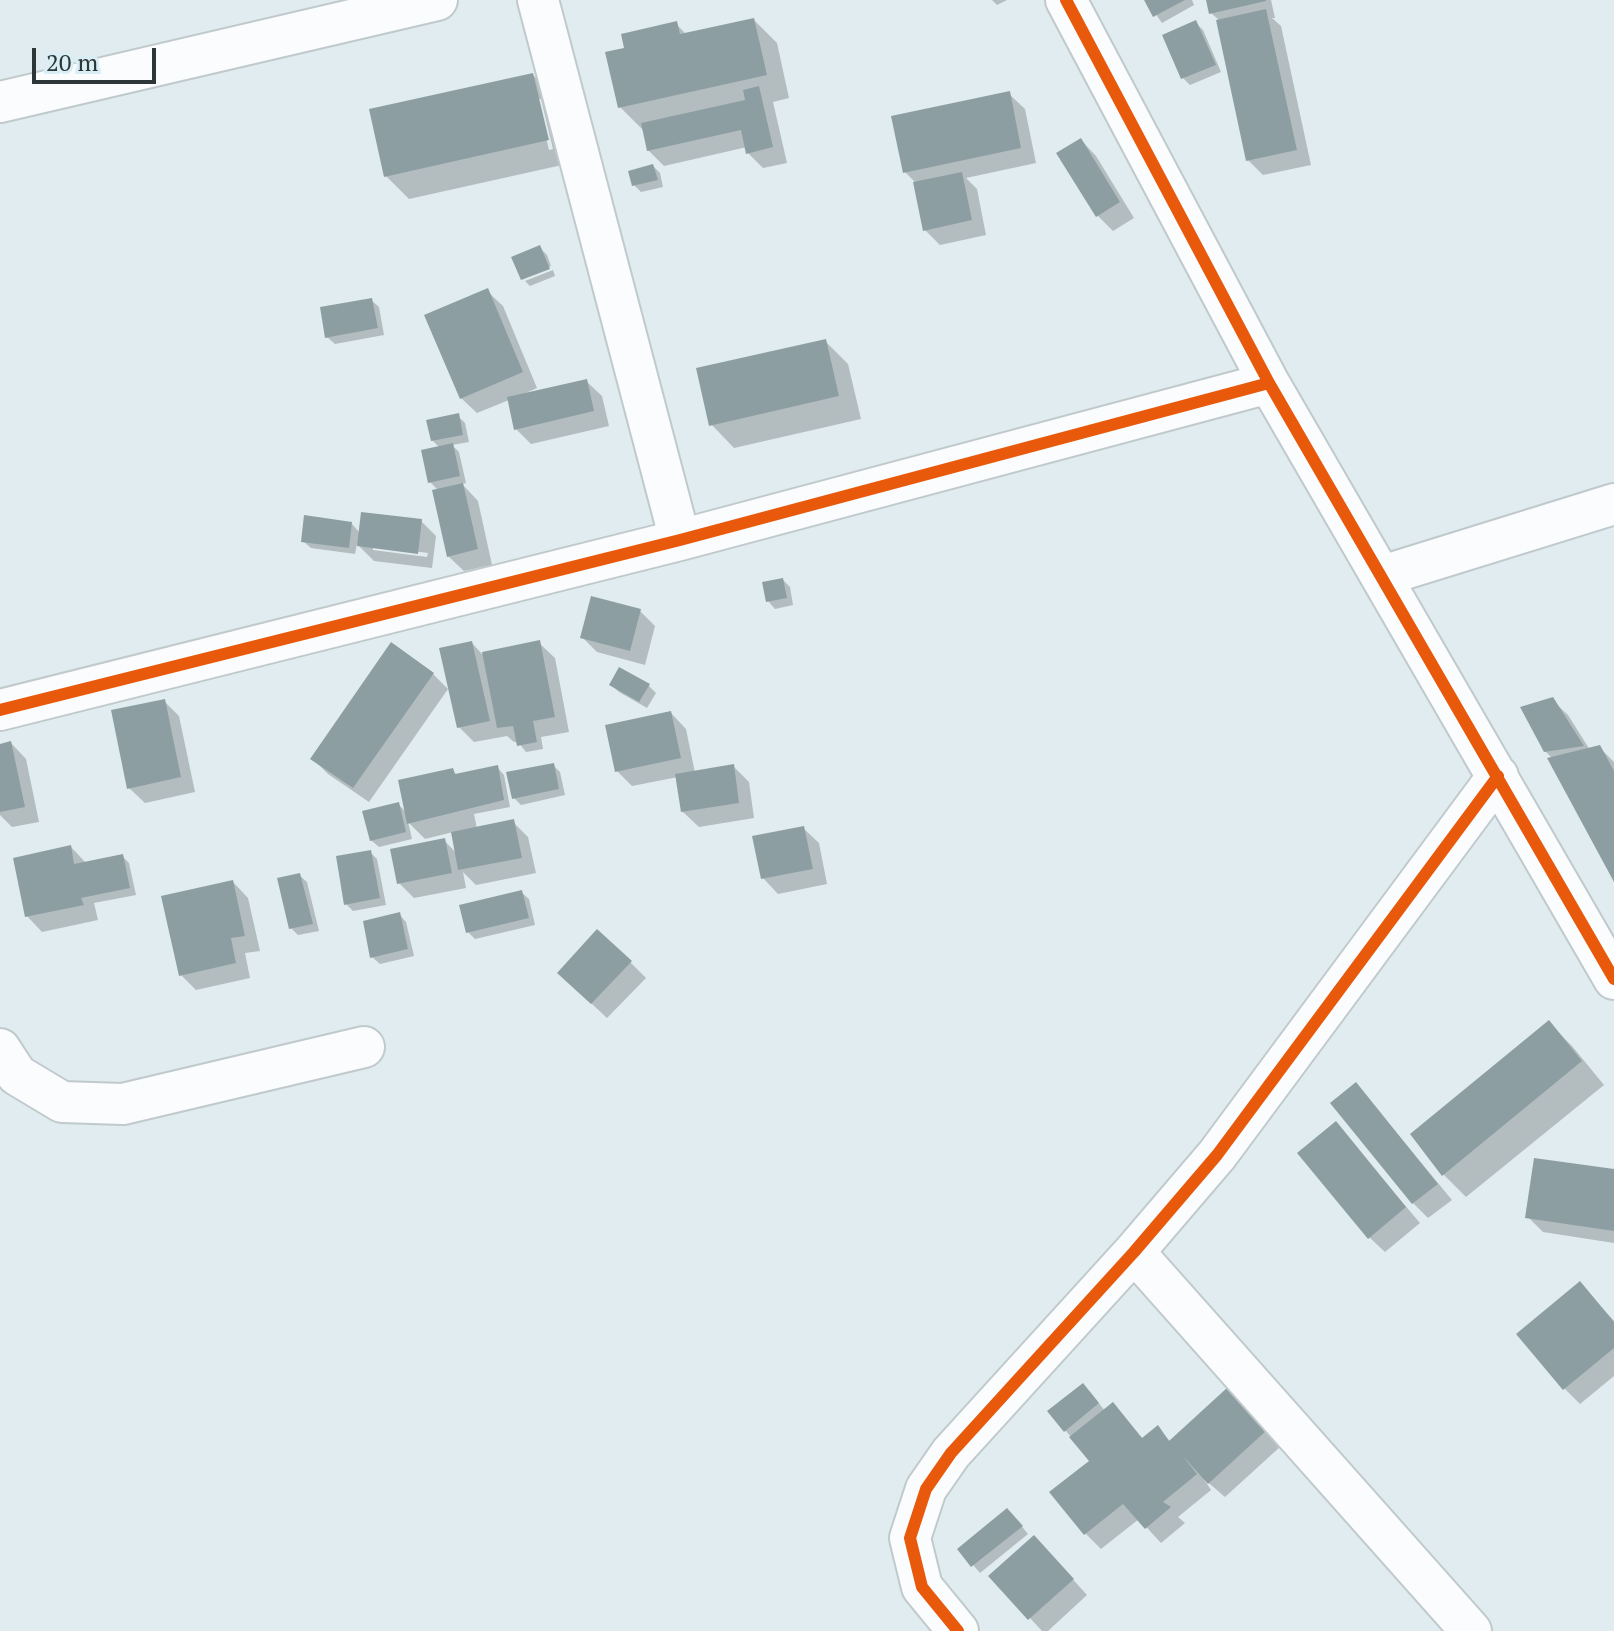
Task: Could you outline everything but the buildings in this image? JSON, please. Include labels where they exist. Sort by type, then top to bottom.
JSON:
[{"type":"street","points":[[0,102],[437,0]]},
{"type":"street","points":[[538,0],[680,540]]},
{"type":"street","points":[[1066,0],[1269,383],[1498,776],[1601,929],[1614,979]]},
{"type":"street","points":[[0,710],[680,540],[1269,383]]},
{"type":"street","points":[[1382,576],[1614,504]]},
{"type":"street","points":[[958,1631],[922,1587],[910,1538],[926,1489],[951,1453],[1134,1252],[1217,1155],[1498,776]]},
{"type":"street","points":[[0,1049],[17,1075],[62,1102],[123,1104],[364,1047]]},
{"type":"street","points":[[1134,1252],[1471,1631]]},
{"type":"cycle path","points":[[1066,0],[1269,383],[1614,979]]},
{"type":"cycle path","points":[[0,710],[680,540],[1269,383]]},
{"type":"cycle path","points":[[958,1631],[922,1587],[910,1538],[926,1489],[951,1453],[1134,1252],[1217,1155],[1498,776]]}]
